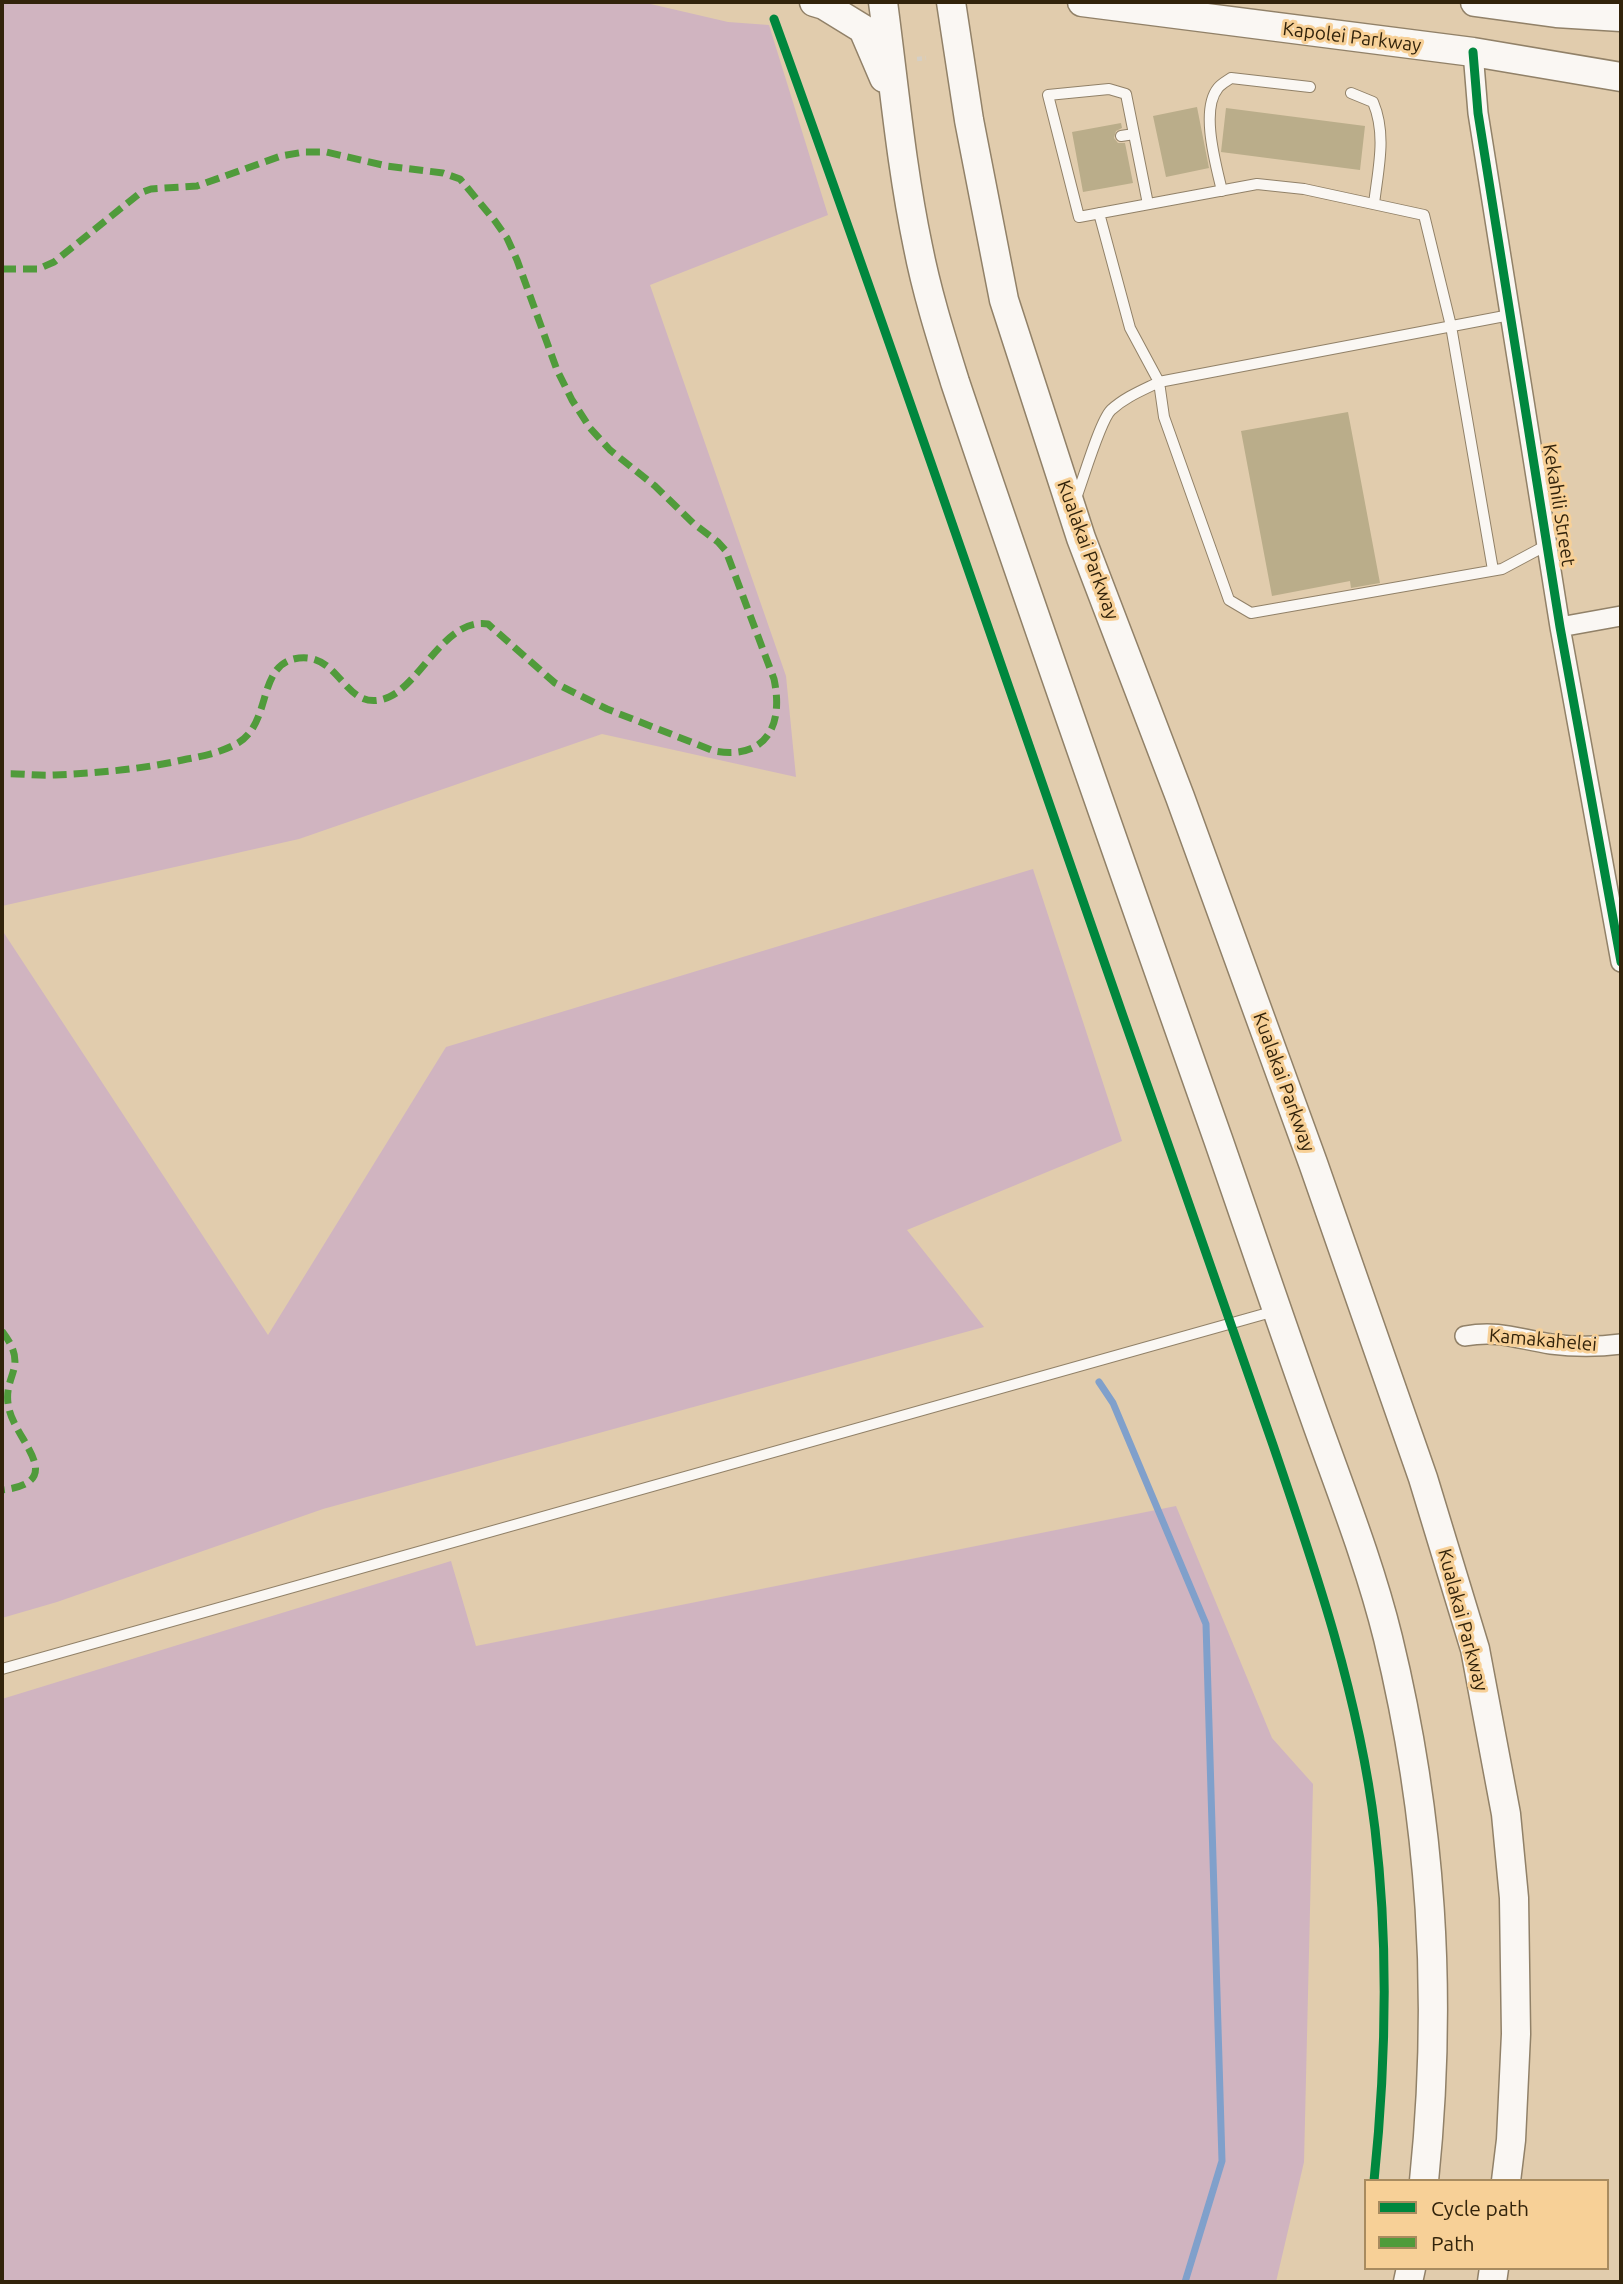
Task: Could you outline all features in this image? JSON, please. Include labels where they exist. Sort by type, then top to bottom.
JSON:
[{"type":"main road","points":[[814,2],[824,5],[863,29],[896,104]]},
{"type":"main road","points":[[883,2],[906,185],[934,315],[955,382],[1279,1310],[1387,1632],[1409,1735],[1425,1842],[1434,1954],[1433,2067],[1424,2179]]},
{"type":"main road","name":"Kualakai Parkway","points":[[951,2],[969,120],[1004,300],[1081,538],[1181,797],[1423,1478],[1475,1649],[1506,1814],[1514,1898],[1516,2034],[1506,2179]]},
{"type":"main road","name":"Kapolei Parkway","points":[[1082,2],[1473,52],[1621,77]]},
{"type":"main road","points":[[1475,2],[1556,13],[1621,17]]},
{"type":"street","name":"Kekahili Street","points":[[1473,52],[1478,113],[1560,627],[1621,962]]},
{"type":"street","points":[[1560,627],[1621,616]]},
{"type":"street","name":"Kamakahelei","points":[[1465,1336],[1499,1333],[1561,1345],[1621,1344]]},
{"type":"lane","points":[[1222,191],[1210,133],[1211,110],[1217,89],[1231,78],[1310,87]]},
{"type":"lane","points":[[1148,204],[1126,94],[1109,89],[1048,95],[1066,145],[1079,217],[1257,184],[1304,189],[1424,215],[1451,326],[1493,570]]},
{"type":"lane","points":[[1351,93],[1373,102],[1380,118],[1382,139],[1374,204]]},
{"type":"lane","points":[[1121,136],[1134,134]]},
{"type":"lane","points":[[1098,213],[1130,328],[1159,382],[1164,417],[1229,600],[1251,613],[1502,569],[1547,545]]},
{"type":"lane","points":[[1072,509],[1098,433],[1109,412],[1131,395],[1159,382],[1510,315]]},
{"type":"lane","points":[[2,1668],[1279,1310]]},
{"type":"path","points":[[917,59],[926,58]]},
{"type":"shaded area","points":[[2,2],[642,2],[728,22],[769,25],[828,215],[650,285],[786,676],[796,777],[602,734],[299,839],[2,906]]},
{"type":"shaded area","points":[[1033,869],[1122,1141],[907,1230],[984,1327],[323,1509],[57,1602],[2,1618],[2,930],[268,1335],[446,1047]]},
{"type":"shaded area","points":[[1176,1506],[1272,1738],[1313,1784],[1304,2162],[1276,2282],[2,2282],[2,1699],[451,1561],[476,1646]]},
{"type":"building","points":[[1197,107],[1209,168],[1166,177],[1153,116]]},
{"type":"building","points":[[1226,108],[1365,126],[1360,170],[1221,152]]},
{"type":"building","points":[[1121,123],[1122,128],[1116,131],[1114,138],[1118,143],[1125,143],[1133,183],[1083,192],[1072,132]]},
{"type":"building","points":[[1348,412],[1380,583],[1351,588],[1350,581],[1272,596],[1241,431]]},
{"type":"waterway","points":[[1099,1382],[1113,1403],[1206,1624],[1222,2161],[1185,2282]]},
{"type":"marked path","points":[[2,269],[38,269],[54,262],[140,193],[151,189],[197,186],[281,156],[326,152],[387,166],[443,173],[460,179],[507,238],[557,370],[590,428],[610,450],[655,486],[726,551],[774,679],[776,696],[773,725],[758,745],[747,750],[714,751],[607,709],[555,683],[488,624],[473,625],[459,630],[447,640],[401,690],[374,701],[353,692],[335,673],[313,659],[299,658],[285,662],[276,670],[249,734],[238,743],[219,751],[121,770],[55,775],[2,774]]},
{"type":"marked path","points":[[2,1331],[10,1344],[15,1363],[9,1387],[9,1409],[36,1469],[32,1478],[22,1486],[2,1490]]},
{"type":"cycle path","points":[[774,19],[907,392],[1255,1391],[1334,1635],[1368,1780],[1379,1873],[1384,2005],[1374,2179]]},
{"type":"cycle path","points":[[1473,52],[1478,113],[1560,627],[1621,962]]}]
